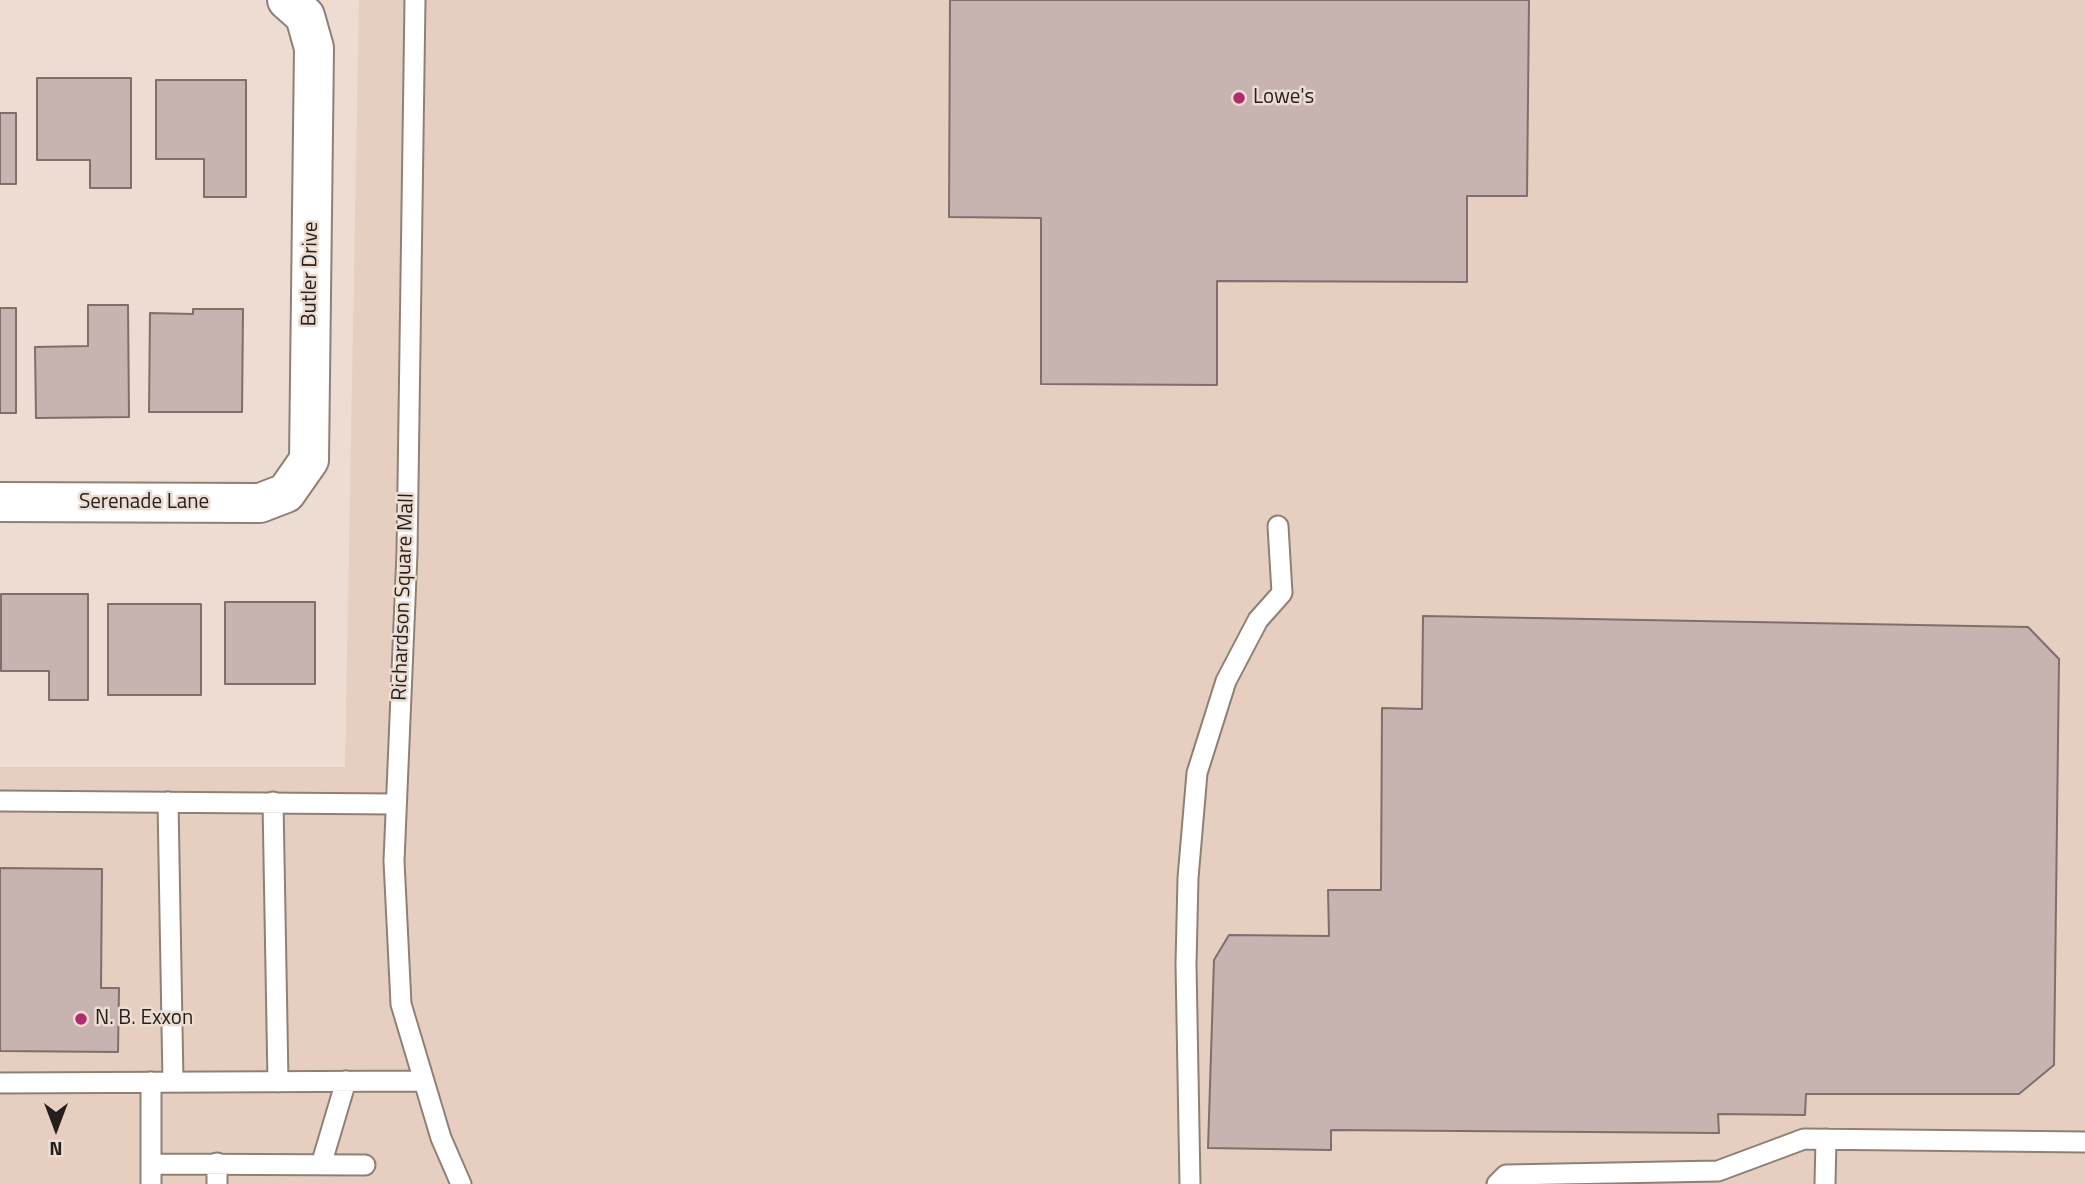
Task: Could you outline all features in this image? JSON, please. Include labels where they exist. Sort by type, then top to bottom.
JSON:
[{"type":"street","name":"Butler Drive","points":[[286,493],[309,460],[314,48],[305,16],[287,0]]},
{"type":"street","name":"Serenade Lane","points":[[0,502],[260,503],[286,493]]},
{"type":"lane","name":"Richardson Square Mall","points":[[415,0],[407,553],[394,862],[401,1004],[441,1138],[461,1184]]},
{"type":"lane","points":[[1190,1184],[1186,964],[1188,878],[1198,774],[1226,681],[1258,620],[1282,593],[1278,526]]},
{"type":"lane","points":[[0,801],[395,804]]},
{"type":"lane","points":[[168,802],[173,1083]]},
{"type":"lane","points":[[273,802],[278,1082]]},
{"type":"lane","points":[[321,1165],[346,1081]]},
{"type":"lane","points":[[0,1083],[424,1081]]},
{"type":"lane","points":[[151,1083],[151,1174],[217,1163],[365,1165]]},
{"type":"lane","points":[[1497,1184],[1506,1175],[1718,1171],[1804,1139],[2085,1142]]},
{"type":"lane","points":[[1825,1184],[1826,1139]]},
{"type":"lane","points":[[217,1163],[217,1184]]},
{"type":"shaded area","points":[[359,0],[2085,0],[2085,1184],[0,1184],[0,767],[345,767]]},
{"type":"building","name":"Lowe's","points":[[950,0],[1529,0],[1527,196],[1467,196],[1467,282],[1217,281],[1217,385],[1041,384],[1041,218],[949,217]]},
{"type":"building","points":[[37,78],[131,78],[131,188],[90,188],[90,160],[37,160]]},
{"type":"building","points":[[156,80],[246,80],[246,197],[204,197],[204,159],[156,159]]},
{"type":"building","points":[[0,113],[16,113],[16,184],[0,184]]},
{"type":"building","points":[[88,305],[128,305],[129,417],[36,418],[35,347],[88,346]]},
{"type":"building","points":[[0,308],[16,308],[16,413],[0,413]]},
{"type":"building","points":[[193,309],[243,309],[242,412],[149,412],[150,313],[193,314]]},
{"type":"building","points":[[1,594],[88,594],[88,700],[49,700],[49,671],[1,671]]},
{"type":"building","points":[[225,602],[315,602],[315,684],[225,684]]},
{"type":"building","points":[[108,604],[201,604],[201,695],[108,695]]},
{"type":"building","points":[[1423,616],[2028,627],[2059,659],[2054,1065],[2019,1094],[1806,1094],[1805,1115],[1718,1114],[1719,1133],[1331,1130],[1331,1150],[1208,1148],[1214,960],[1229,935],[1329,936],[1328,890],[1381,890],[1382,708],[1422,709]]},
{"type":"building","points":[[0,868],[102,869],[101,988],[119,988],[118,1052],[0,1051]]},
{"type":"place","name":"Lowe's","points":[[1239,98]]},
{"type":"place","name":"N. B. Exxon","points":[[81,1019]]}]
